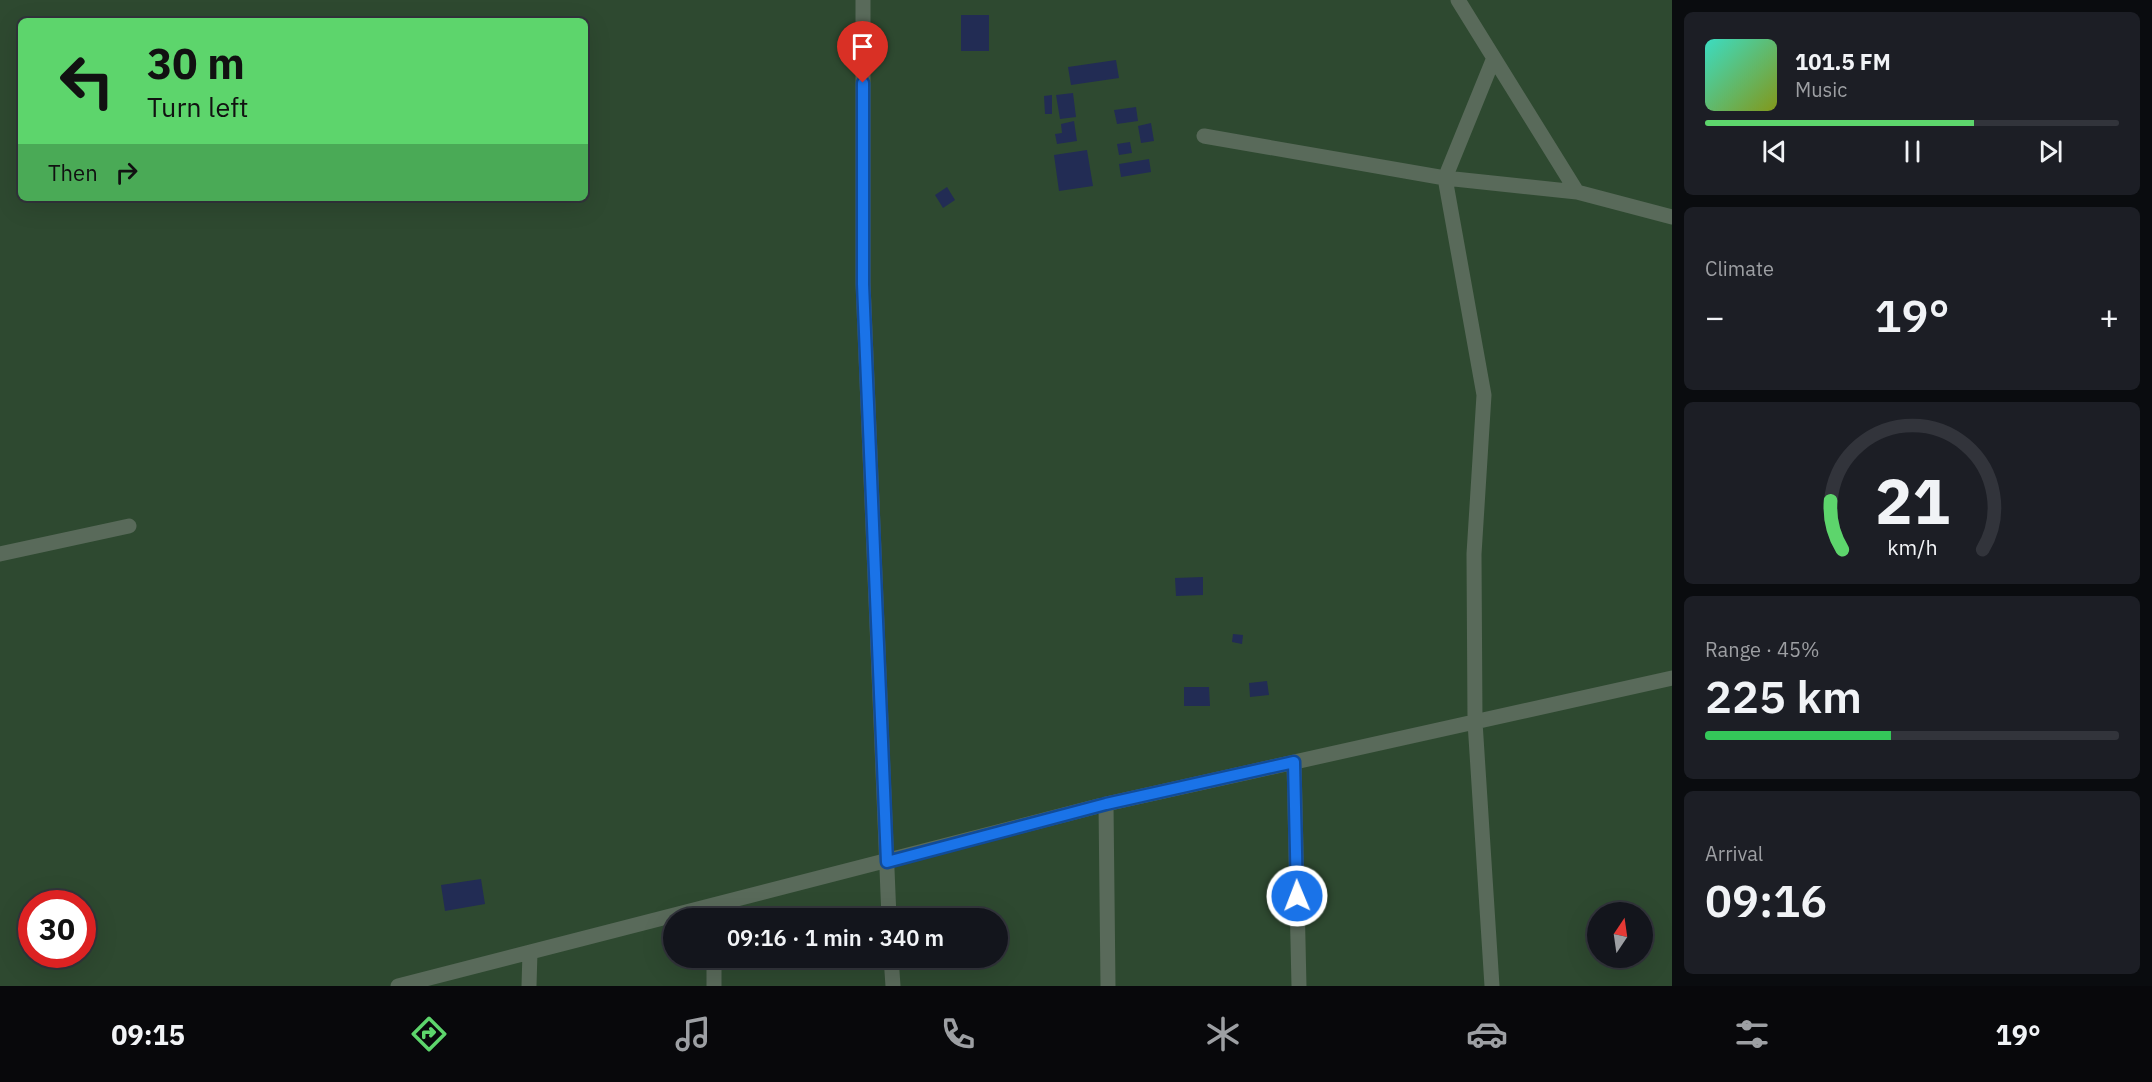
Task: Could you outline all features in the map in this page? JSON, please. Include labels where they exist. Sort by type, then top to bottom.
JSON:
[{"type":"street","points":[[863,0],[863,284],[889,908]]},
{"type":"street","points":[[1458,0],[1576,192]]},
{"type":"street","points":[[1492,986],[1475,722],[1473,554],[1484,395],[1444,178],[1493,60]]},
{"type":"street","points":[[1204,136],[1444,178],[1576,192],[1672,217]]},
{"type":"street","points":[[0,554],[129,526]]},
{"type":"street","points":[[725,908],[1106,804],[1672,678]]},
{"type":"street","points":[[1294,762],[1299,986]]},
{"type":"street","points":[[1106,804],[1108,986]]},
{"type":"street","points":[[398,986],[531,952],[663,922]]},
{"type":"street","points":[[529,986],[531,952]]},
{"type":"street","points":[[714,968],[714,986]]},
{"type":"street","points":[[892,968],[893,986]]},
{"type":"green space","points":[[0,0],[1672,0],[1672,986],[0,986]]},
{"type":"building","points":[[961,15],[989,15],[989,51],[961,51]]},
{"type":"building","points":[[1116,60],[1119,78],[1071,85],[1068,67]]},
{"type":"building","points":[[1073,93],[1076,117],[1060,119],[1056,95]]},
{"type":"building","points":[[1052,95],[1052,114],[1045,114],[1044,96]]},
{"type":"building","points":[[1136,107],[1138,121],[1117,124],[1114,110]]},
{"type":"building","points":[[1074,121],[1077,141],[1057,144],[1055,134],[1062,133],[1061,124]]},
{"type":"building","points":[[1151,123],[1154,141],[1141,143],[1138,126]]},
{"type":"building","points":[[1130,142],[1132,153],[1119,155],[1117,144]]},
{"type":"building","points":[[1087,150],[1093,186],[1059,191],[1054,155]]},
{"type":"building","points":[[1149,159],[1151,172],[1121,177],[1119,164]]},
{"type":"building","points":[[947,187],[955,200],[943,208],[935,195]]},
{"type":"building","points":[[1203,577],[1203,595],[1176,596],[1175,578]]},
{"type":"building","points":[[1233,634],[1243,635],[1242,644],[1232,642]]},
{"type":"building","points":[[1267,681],[1269,695],[1250,697],[1249,683]]},
{"type":"building","points":[[1184,687],[1209,687],[1210,706],[1184,706]]},
{"type":"building","points":[[481,879],[485,904],[445,911],[441,885]]},
{"type":"route","points":[[863,83],[863,284],[887,862],[1106,804],[1294,762],[1297,896]]}]
